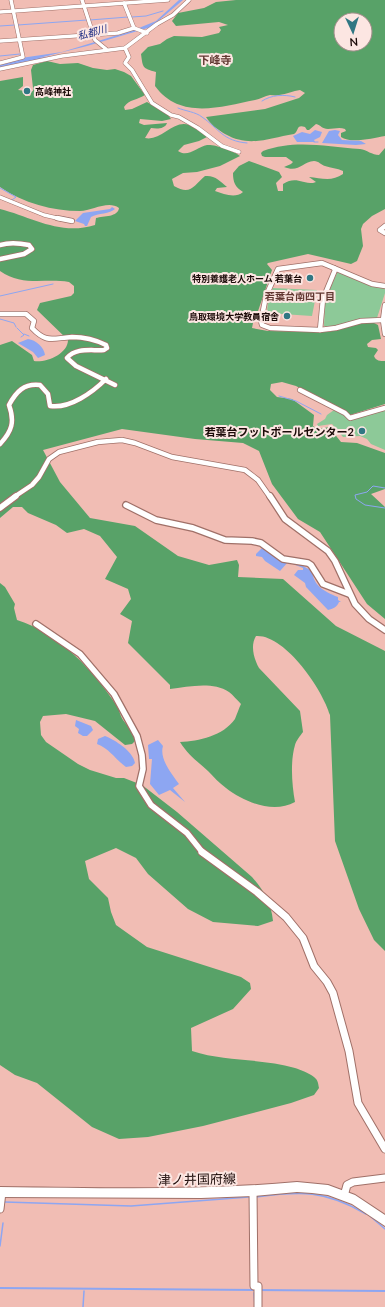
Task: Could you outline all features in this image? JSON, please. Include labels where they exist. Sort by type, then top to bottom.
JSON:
[{"type":"main road","name":"津ノ井国府線","points":[[1,1192],[253,1191],[304,1188],[328,1190],[355,1200],[367,1207],[385,1222]]},
{"type":"street","points":[[0,63],[22,57],[11,0]]},
{"type":"street","points":[[82,0],[94,40],[106,49]]},
{"type":"street","points":[[0,12],[168,0]]},
{"type":"street","points":[[0,69],[62,56],[106,49],[125,48],[173,15],[189,0]]},
{"type":"street","points":[[124,3],[135,29]]},
{"type":"street","points":[[0,41],[118,33],[135,29],[147,33]]},
{"type":"street","points":[[125,48],[129,55],[125,63],[132,70],[152,103],[171,115],[179,117],[198,128],[222,146],[239,152]]},
{"type":"street","points":[[0,197],[44,216],[72,221]]},
{"type":"street","points":[[385,226],[380,230],[385,233]]},
{"type":"street","points":[[0,245],[21,243],[29,245],[32,249],[24,254],[0,259]]},
{"type":"street","points":[[383,320],[361,321],[335,329],[320,330],[265,327],[261,321],[266,296],[278,269],[322,263],[372,284],[385,286]]},
{"type":"street","points":[[320,330],[322,298],[327,284],[335,270],[334,268]]},
{"type":"street","points":[[385,305],[383,320],[385,334]]},
{"type":"street","points":[[0,314],[9,316],[20,312],[24,313],[33,319],[32,328],[45,339],[56,340],[78,337],[106,345],[107,348],[104,350],[72,353],[67,358],[79,368],[115,385]]},
{"type":"street","points":[[0,444],[12,428],[13,419],[9,405],[16,392],[21,388],[30,384],[40,385],[48,394],[50,406],[60,407],[90,392],[106,380]]},
{"type":"street","points":[[300,390],[335,408],[350,418],[385,408]]},
{"type":"street","points":[[0,508],[36,482],[47,460],[52,456],[59,452],[111,440],[123,440],[137,443],[172,457],[238,468],[252,473],[260,480],[284,517],[292,525],[311,537],[328,551],[339,566],[349,594],[370,620],[385,630]]},
{"type":"street","points":[[126,505],[156,520],[193,528],[225,540],[252,541],[261,544],[283,559],[312,565],[324,584],[349,594]]},
{"type":"street","points":[[36,624],[80,654],[114,694],[137,736],[142,755],[143,769],[139,786],[151,805],[187,833],[203,853],[257,892],[286,917],[303,938],[314,966],[328,982],[333,993],[349,1050],[358,1103],[385,1149]]},
{"type":"street","points":[[344,1196],[347,1185],[353,1182],[385,1178]]},
{"type":"street","points":[[253,1191],[258,1307]]},
{"type":"street","points":[[0,1208],[1,1192]]},
{"type":"green space","points":[[236,0],[385,0],[385,136],[362,140],[350,140],[341,137],[341,133],[346,131],[345,129],[326,129],[316,124],[309,130],[300,126],[294,134],[259,141],[251,141],[234,138],[225,134],[212,125],[206,117],[265,109],[299,98],[305,93],[300,90],[278,95],[270,95],[257,100],[215,108],[188,107],[176,104],[165,97],[155,86],[156,72],[144,67],[141,54],[148,47],[160,44],[174,36],[202,37],[219,33],[221,30],[219,27],[228,25],[219,22],[176,26],[172,21],[178,13],[204,8],[216,2]]},
{"type":"green space","points":[[47,61],[60,64],[78,63],[93,68],[107,70],[115,69],[131,76],[145,95],[128,102],[124,107],[125,110],[132,109],[147,102],[167,114],[171,119],[162,121],[140,119],[139,123],[144,125],[167,123],[163,127],[151,128],[145,138],[156,137],[178,125],[189,125],[207,137],[184,145],[178,151],[182,153],[189,153],[203,146],[210,145],[229,150],[240,156],[220,166],[197,172],[183,173],[172,179],[174,186],[180,189],[188,190],[195,186],[205,176],[212,176],[227,187],[217,188],[215,191],[233,196],[240,194],[243,192],[235,184],[233,173],[239,166],[249,161],[279,172],[282,177],[276,183],[278,191],[283,191],[283,184],[291,180],[313,183],[316,182],[309,177],[331,179],[343,174],[343,171],[314,161],[297,168],[289,169],[284,167],[293,162],[286,157],[262,156],[261,153],[263,151],[275,147],[287,145],[311,145],[360,149],[379,155],[385,148],[385,209],[372,216],[363,224],[361,229],[363,246],[357,261],[351,264],[308,254],[268,263],[267,264],[272,270],[256,317],[247,317],[253,323],[252,328],[268,331],[328,332],[363,323],[374,323],[378,325],[381,339],[372,340],[367,344],[368,347],[376,348],[378,350],[374,356],[377,360],[385,361],[385,404],[350,415],[296,386],[282,382],[271,384],[270,390],[277,397],[292,399],[314,415],[313,426],[319,428],[329,427],[341,442],[357,443],[385,453],[385,489],[371,494],[385,507],[385,619],[367,604],[320,532],[298,519],[272,484],[259,451],[243,443],[195,439],[122,429],[43,450],[60,482],[90,518],[135,526],[178,556],[209,565],[237,560],[239,565],[238,577],[283,579],[336,626],[385,651],[385,951],[374,940],[359,909],[335,841],[330,715],[320,692],[301,665],[279,644],[267,638],[256,636],[253,648],[254,657],[257,664],[259,668],[300,711],[303,732],[298,738],[292,759],[292,781],[295,802],[277,807],[268,807],[250,802],[241,798],[221,784],[189,754],[180,742],[203,739],[224,730],[235,719],[241,704],[229,692],[215,687],[192,686],[170,689],[170,685],[128,643],[132,621],[120,614],[131,599],[128,589],[105,579],[117,557],[100,536],[84,529],[67,533],[56,525],[28,513],[22,507],[13,507],[0,518],[0,345],[12,341],[32,355],[34,361],[44,361],[60,353],[67,345],[68,340],[37,310],[40,303],[71,296],[74,293],[74,286],[69,282],[17,279],[0,271],[0,209],[58,227],[82,228],[95,225],[96,218],[113,215],[119,208],[105,205],[85,211],[59,210],[28,202],[0,187],[0,81],[23,77],[23,86],[18,90],[26,91],[25,96],[30,96],[31,94],[28,93],[33,91],[31,70],[33,65]]},
{"type":"green space","points":[[338,271],[385,288],[385,293],[377,318],[328,328],[324,326],[325,299]]},
{"type":"green space","points":[[273,288],[317,290],[312,316],[267,313],[268,300]]},
{"type":"green space","name":"若葉台フットボールセンター2","points":[[334,410],[345,414],[350,420],[385,410],[385,450],[371,444],[367,439],[360,436],[343,437],[332,424],[318,426],[317,424],[325,419],[327,415]]},
{"type":"green space","points":[[0,583],[5,587],[15,604],[14,608],[17,620],[32,626],[61,643],[86,666],[117,706],[122,718],[133,732],[135,738],[135,741],[132,744],[125,745],[95,721],[66,714],[43,716],[40,722],[41,735],[46,742],[78,764],[90,770],[116,778],[124,778],[142,785],[177,812],[252,877],[269,902],[273,921],[258,926],[213,922],[188,909],[148,874],[136,858],[116,848],[85,861],[89,879],[108,898],[116,925],[147,947],[241,977],[250,983],[251,989],[233,1009],[191,1028],[192,1051],[217,1057],[269,1063],[297,1069],[310,1074],[318,1082],[319,1088],[314,1095],[291,1103],[203,1126],[148,1137],[119,1139],[92,1127],[37,1083],[15,1075],[0,1065]]},
{"type":"water","points":[[179,0],[183,0],[151,27],[87,46],[39,58],[51,56],[0,69],[0,65],[21,58],[62,52],[134,30],[156,21]]},
{"type":"water","points":[[315,130],[322,132],[320,137],[314,140],[315,142],[297,142],[293,136],[302,132],[310,134]]},
{"type":"water","points":[[329,131],[340,131],[338,135],[342,140],[361,141],[366,144],[356,145],[322,143]]},
{"type":"water","points":[[112,207],[115,209],[113,211],[91,217],[87,226],[75,221],[83,213],[110,209]]},
{"type":"water","points":[[28,339],[39,344],[45,355],[38,358],[33,352],[18,343]]},
{"type":"water","points":[[264,546],[267,552],[287,557],[312,571],[317,584],[328,593],[338,597],[338,600],[341,602],[339,602],[335,608],[328,610],[306,587],[305,583],[294,575],[298,570],[303,570],[303,568],[288,562],[280,571],[265,561],[262,557],[256,556],[256,554]]},
{"type":"water","points":[[76,720],[91,726],[93,730],[87,736],[83,736],[78,733],[79,729],[75,726]]},
{"type":"water","points":[[105,736],[114,740],[131,754],[135,763],[132,766],[126,767],[109,751],[97,744],[98,739]]},
{"type":"water","points":[[158,740],[163,746],[162,751],[164,761],[179,784],[173,788],[185,802],[170,790],[159,795],[150,784],[152,759],[149,759],[148,745]]},
{"type":"water","points":[[0,1287],[385,1290],[385,1292],[0,1289]]},
{"type":"waterway","points":[[132,17],[146,16],[163,11]]},
{"type":"waterway","name":"私都川","points":[[90,20],[128,17]]},
{"type":"waterway","points":[[18,25],[87,20]]},
{"type":"waterway","points":[[0,26],[15,25]]},
{"type":"waterway","points":[[0,56],[20,54]]},
{"type":"waterway","points":[[262,101],[269,97],[295,97]]},
{"type":"waterway","points":[[178,108],[200,115],[222,134],[232,140],[247,143]]},
{"type":"waterway","points":[[0,188],[16,197],[12,200]]},
{"type":"waterway","points":[[63,217],[69,218]]},
{"type":"waterway","points":[[0,296],[53,284]]},
{"type":"waterway","points":[[0,319],[14,323],[16,327]]},
{"type":"waterway","points":[[17,328],[24,335],[21,337]]},
{"type":"waterway","points":[[24,334],[29,336]]},
{"type":"waterway","points":[[279,396],[296,401],[321,414]]},
{"type":"waterway","points":[[385,488],[373,486],[367,492],[355,495],[356,499],[365,505],[385,508]]},
{"type":"waterway","points":[[256,1197],[300,1193],[325,1196],[338,1200],[366,1214]]},
{"type":"waterway","points":[[5,1202],[131,1206],[249,1197]]},
{"type":"waterway","points":[[371,1217],[385,1229]]},
{"type":"waterway","points":[[0,1246],[3,1223]]},
{"type":"waterway","points":[[83,1307],[84,1291]]},
{"type":"waterway","points":[[254,1293],[255,1306]]},
{"type":"place","name":"高峰神社","points":[[27,91]]},
{"type":"place","name":"特別養護老人ホーム 若葉台","points":[[310,278]]},
{"type":"place","name":"鳥取環境大学教員宿舎","points":[[287,316]]},
{"type":"place","name":"若葉台フットボールセンター2","points":[[362,431]]},
{"type":"district","name":"下峰寺","points":[[215,59]]},
{"type":"district","name":"若葉台南四丁目","points":[[300,296]]}]
